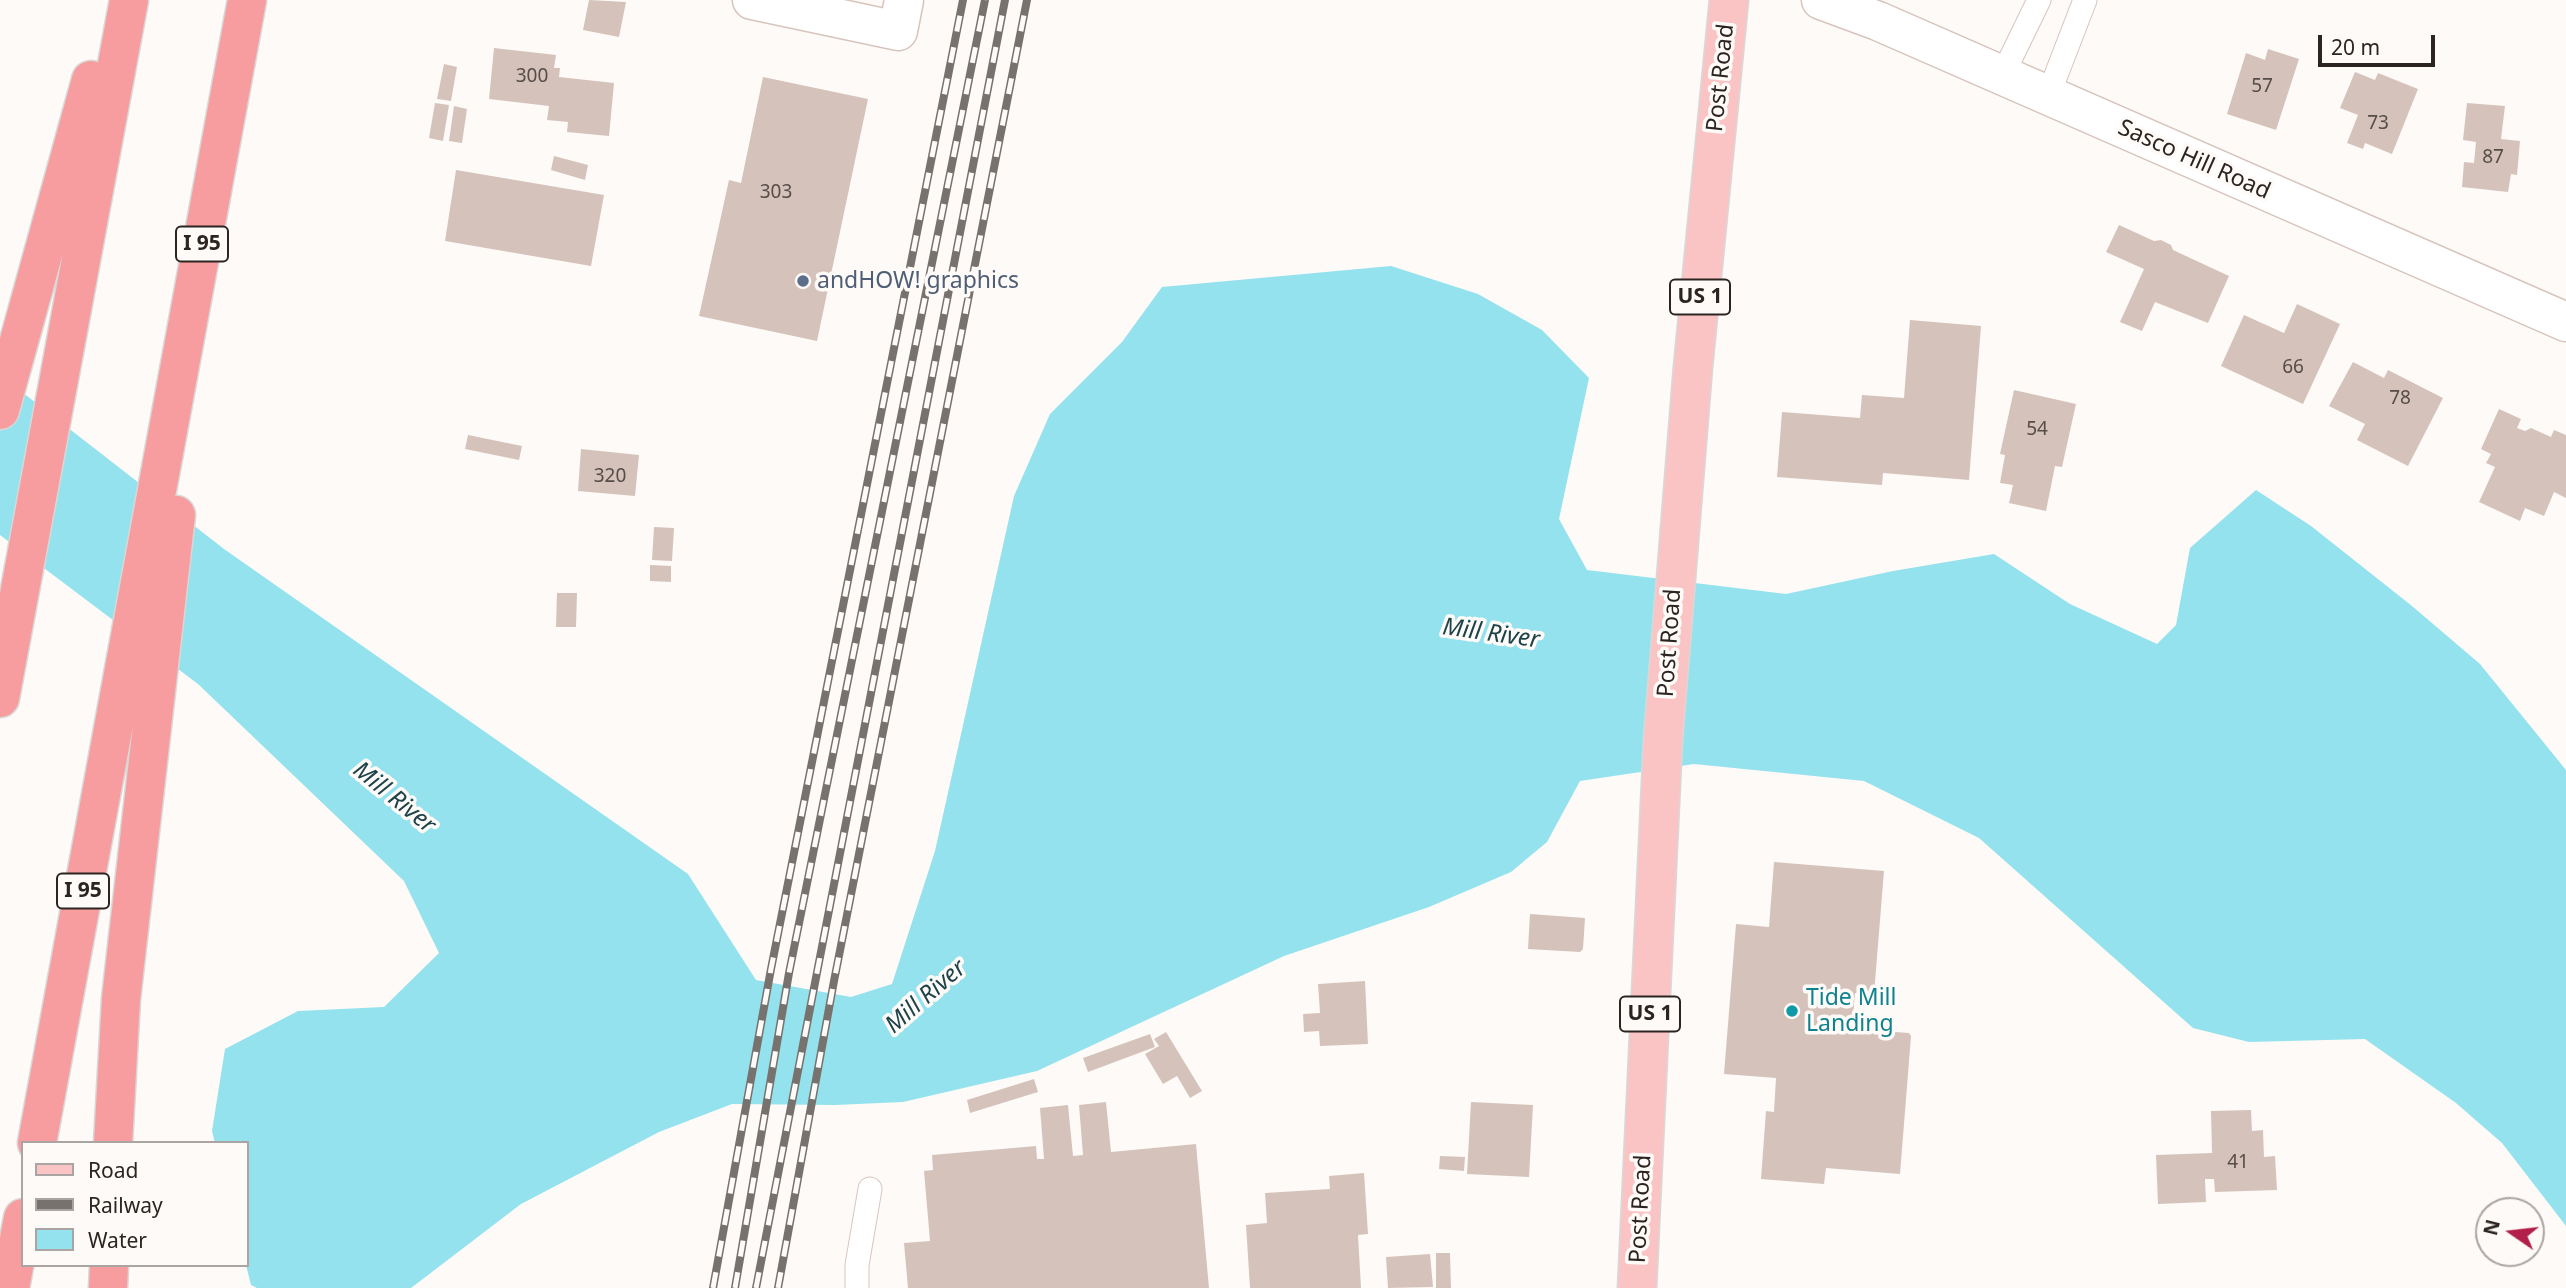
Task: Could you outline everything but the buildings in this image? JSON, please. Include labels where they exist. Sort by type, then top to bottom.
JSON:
[{"type":"highway","points":[[5,393],[113,0]]},
{"type":"highway","points":[[0,698],[129,0]]},
{"type":"highway","name":"I 95","points":[[37,1141],[129,639],[167,497],[195,280],[247,0]]},
{"type":"highway","points":[[113,1141],[121,999],[160,664],[167,497]]},
{"type":"highway","points":[[10,1288],[21,1229]]},
{"type":"highway","points":[[108,1288],[109,1267]]},
{"type":"main road","name":"Post Road","points":[[1637,1288],[1663,740],[1729,0]]},
{"type":"street","points":[[752,0],[898,31],[904,0]]},
{"type":"street","name":"Sasco Hill Road","points":[[1821,0],[1878,21],[2566,322]]},
{"type":"lane","points":[[2001,76],[2039,0]]},
{"type":"lane","points":[[2048,96],[2085,0]]},
{"type":"lane","points":[[857,1288],[857,1265],[870,1189]]},
{"type":"water","name":"Mill River","points":[[1391,266],[1478,294],[1542,330],[1589,378],[1559,519],[1587,570],[1786,594],[1893,571],[1994,554],[2070,604],[2157,644],[2176,625],[2190,548],[2256,490],[2311,526],[2480,664],[2566,770],[2566,1226],[2502,1143],[2456,1103],[2365,1039],[2249,1042],[2193,1028],[1979,838],[1864,781],[1694,764],[1580,781],[1547,842],[1511,872],[1429,907],[1284,956],[1037,1071],[903,1102],[835,1105],[732,1104],[659,1132],[521,1204],[411,1288],[257,1288],[251,1285],[246,1267],[248,1141],[214,1141],[212,1131],[225,1049],[298,1011],[384,1007],[439,953],[404,881],[198,684],[0,535],[0,375],[224,549],[688,874],[756,980],[851,997],[892,984],[935,851],[1014,496],[1050,414],[1122,342],[1162,287]]},
{"type":"railway","points":[[713,1288],[771,969],[963,0]]},
{"type":"railway","points":[[735,1288],[789,973],[985,0]]},
{"type":"railway","points":[[756,1288],[1005,0]]},
{"type":"railway","points":[[778,1288],[834,981],[1027,0]]},
{"type":"place","name":"andHOW! graphics","points":[[803,281]]},
{"type":"place","name":"Tide Mill Landing","points":[[1792,1011]]}]
